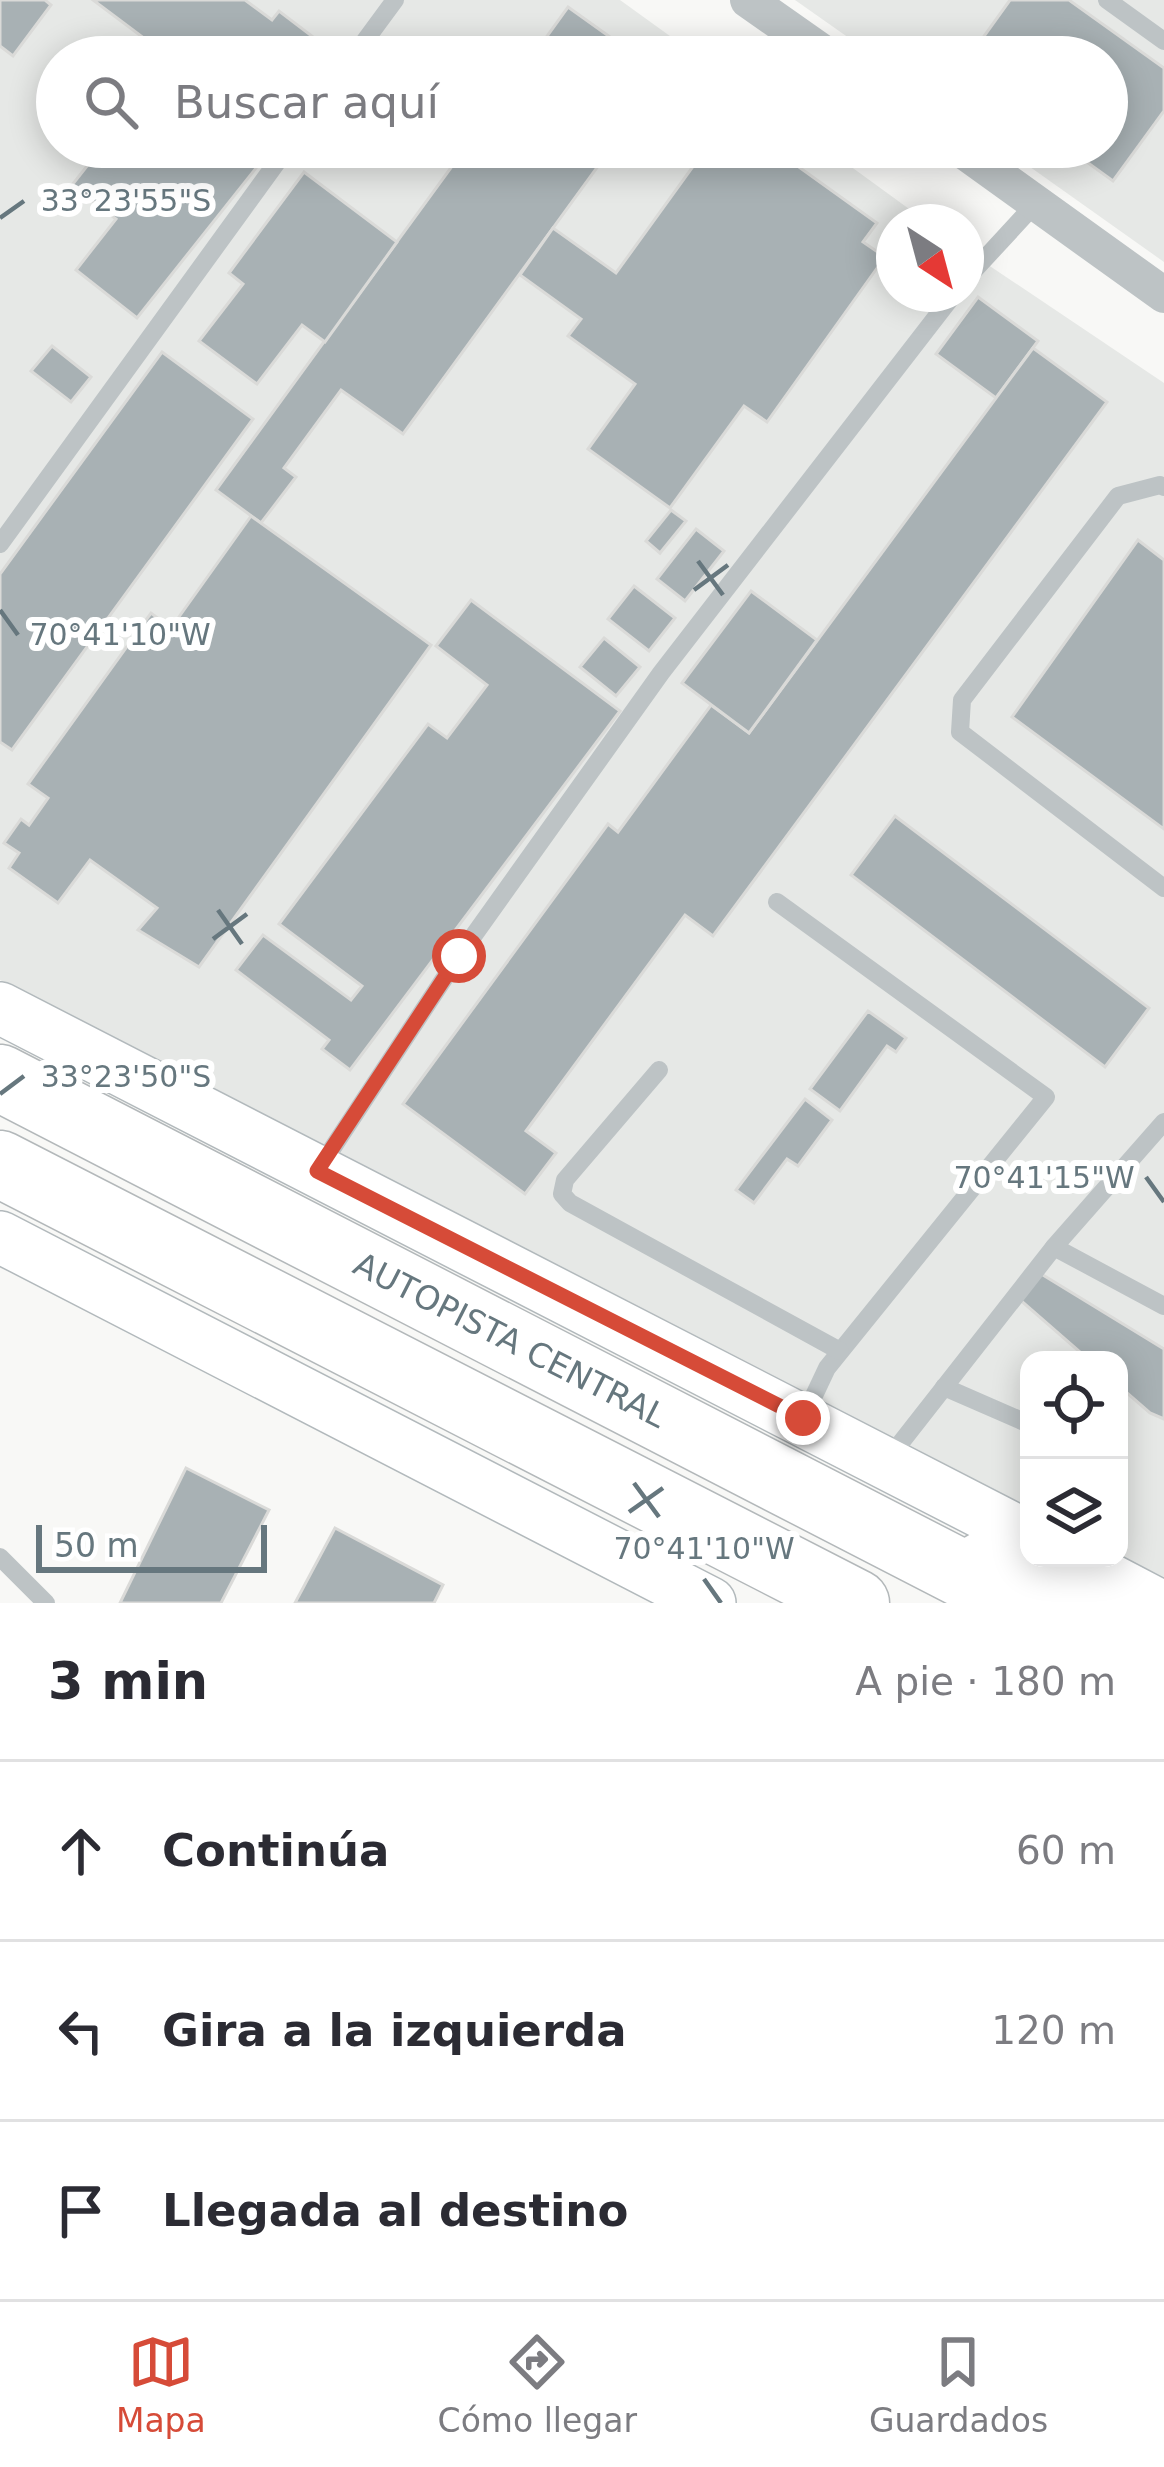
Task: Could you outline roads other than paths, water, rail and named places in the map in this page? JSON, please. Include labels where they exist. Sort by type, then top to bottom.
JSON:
[{"type":"highway","name":"AUTOPISTA CENTRAL","points":[[0,1078],[1019,1603]]},
{"type":"highway","points":[[0,1164],[844,1598]]},
{"type":"highway","points":[[872,1526],[1084,1603]]},
{"type":"main road","points":[[0,1008],[1020,1533]]},
{"type":"main road","points":[[0,1237],[710,1603]]},
{"type":"main road","points":[[1086,1567],[1155,1603]]},
{"type":"street","points":[[748,0],[799,36]]},
{"type":"street","points":[[988,168],[1164,295]]},
{"type":"lane","points":[[1107,0],[1164,41]]},
{"type":"lane","points":[[366,36],[386,3]]},
{"type":"lane","points":[[0,544],[273,168]]},
{"type":"lane","points":[[984,259],[1037,202]]},
{"type":"lane","points":[[317,1171],[459,956],[661,673],[940,312]]},
{"type":"lane","points":[[1164,488],[1160,485],[1118,496],[962,700],[960,732],[1164,889]]},
{"type":"lane","points":[[777,902],[1046,1096],[827,1368],[803,1418]]},
{"type":"lane","points":[[659,1070],[565,1180],[562,1194],[570,1203],[840,1351]]},
{"type":"lane","points":[[885,1462],[1054,1247],[1164,1122]]},
{"type":"lane","points":[[1054,1247],[1164,1306]]},
{"type":"lane","points":[[944,1387],[1020,1420]]},
{"type":"lane","points":[[0,1557],[46,1603]]}]
